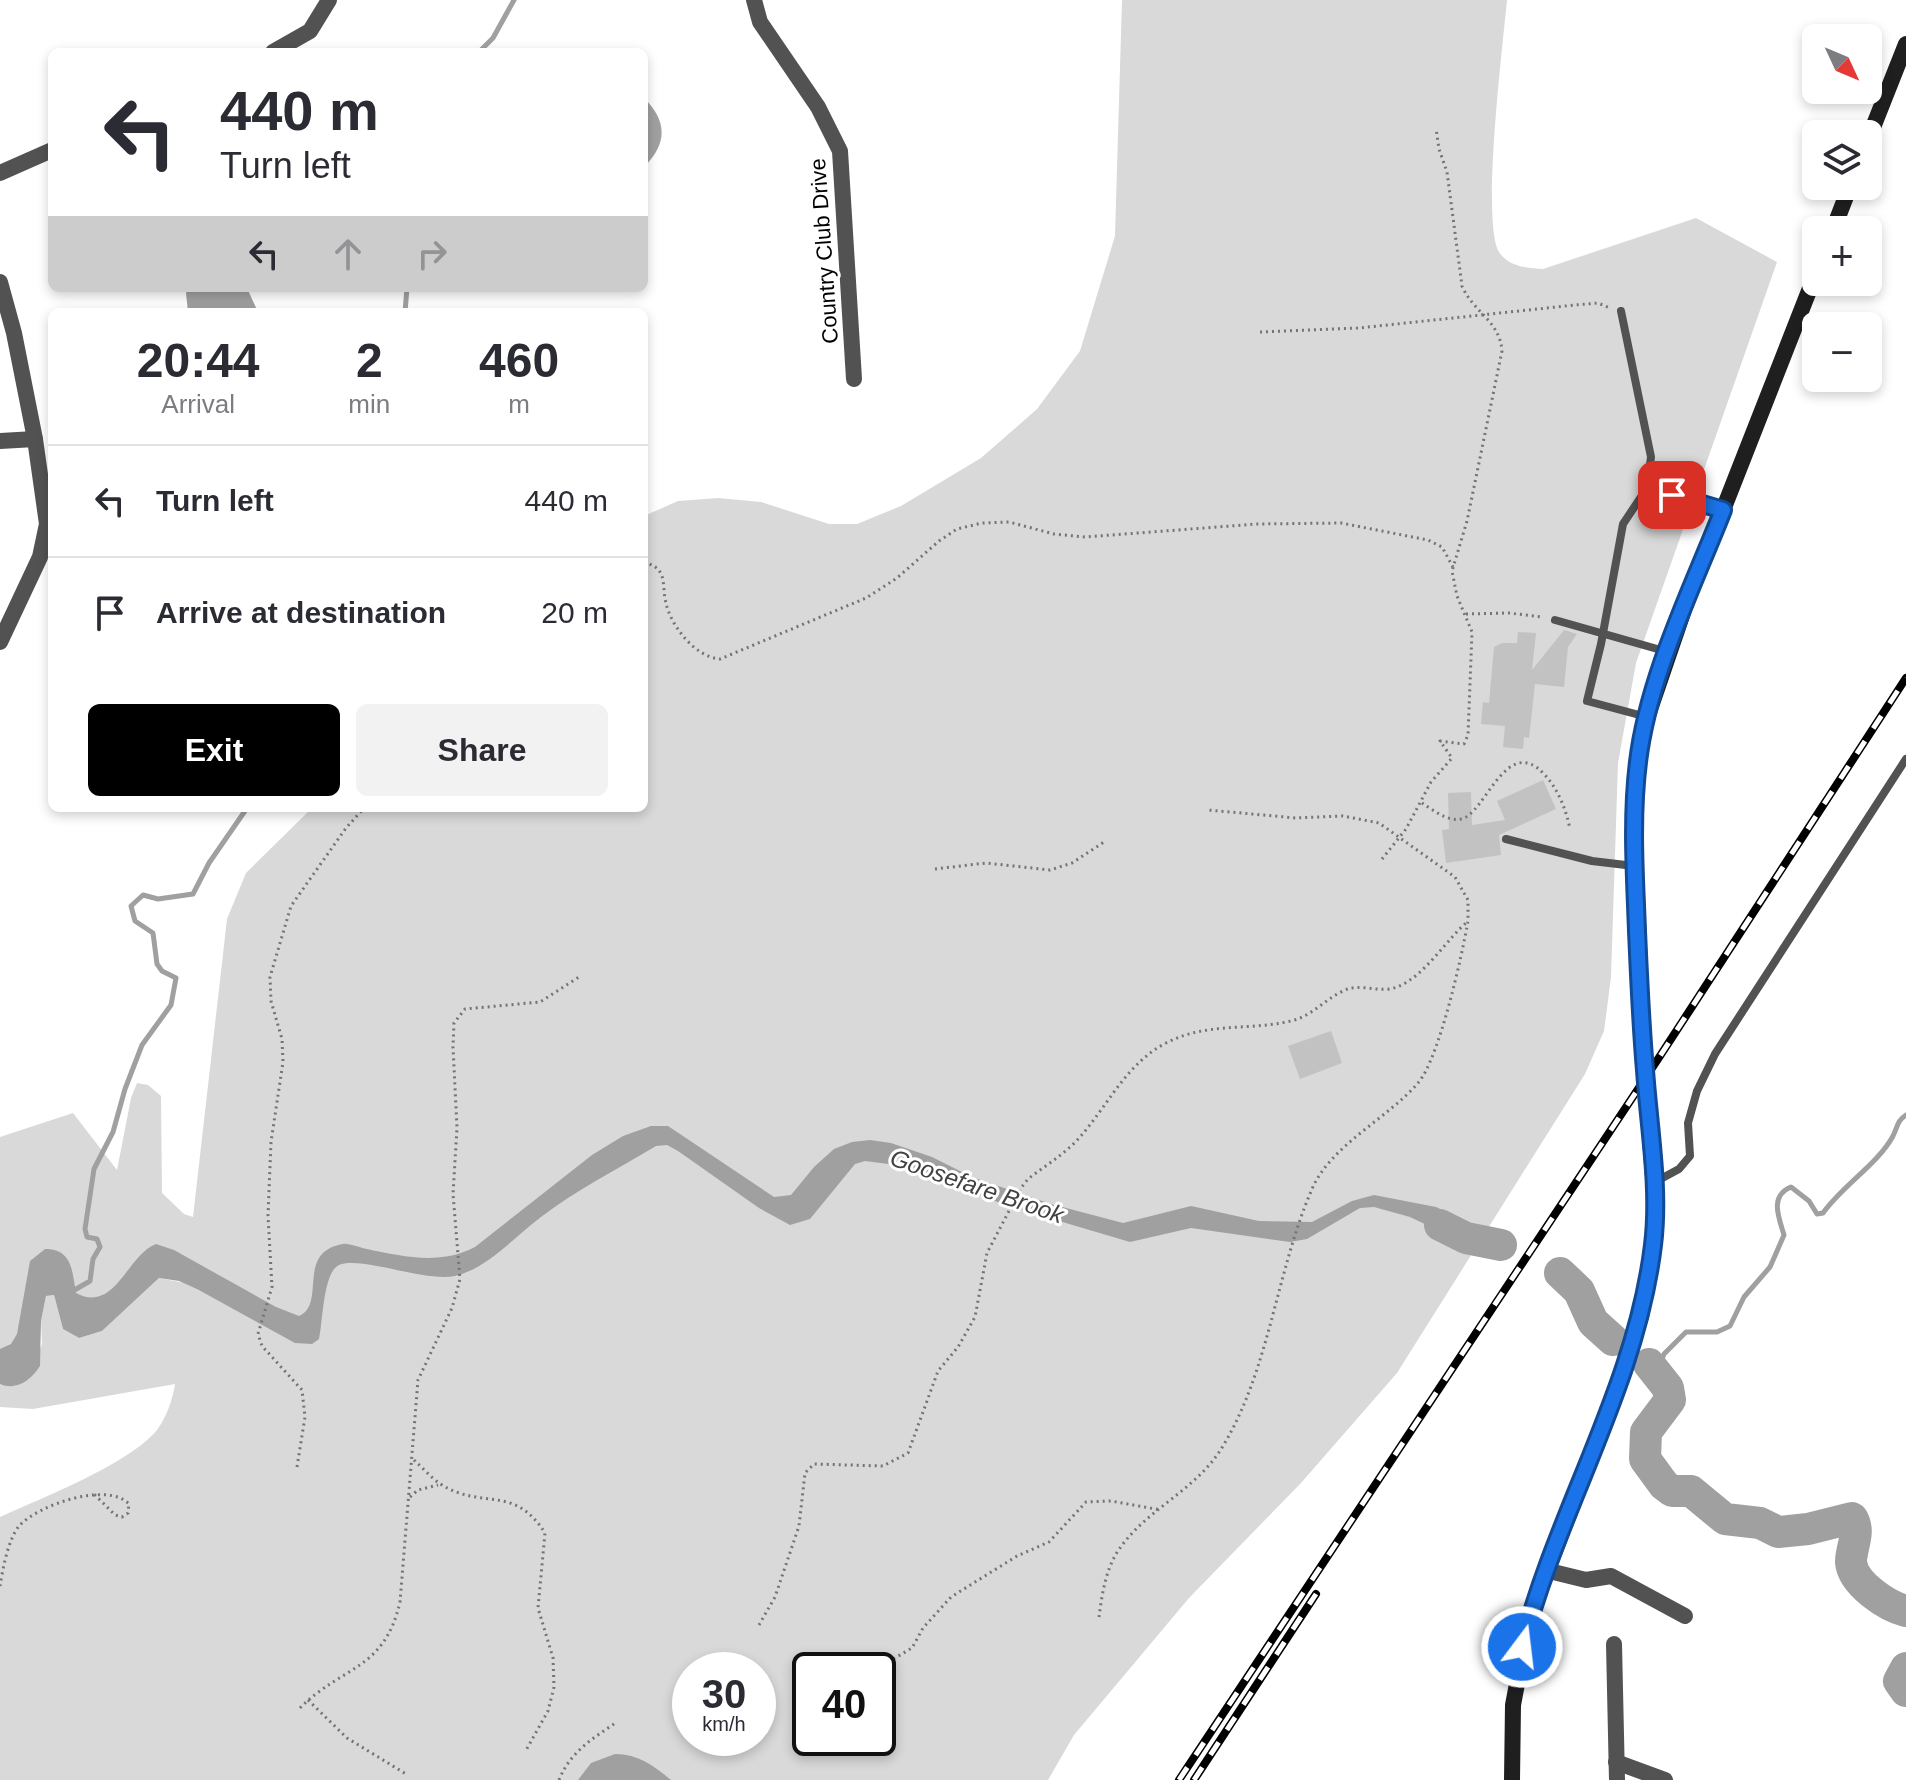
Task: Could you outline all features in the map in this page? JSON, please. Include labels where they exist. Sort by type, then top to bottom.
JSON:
[{"type":"street","points":[[280,48],[310,31],[329,0]]},
{"type":"street","name":"Country Club Drive","points":[[754,0],[760,22],[824,116],[840,151],[854,379]]},
{"type":"street","points":[[1876,120],[1906,44]]},
{"type":"street","points":[[0,173],[48,152]]},
{"type":"street","points":[[0,282],[14,333],[46,505],[46,538],[23,596],[0,642]]},
{"type":"street","points":[[1512,1780],[1511,1732],[1517,1673],[1530,1615],[1633,1347],[1651,1263],[1654,1182],[1643,1047],[1634,866],[1635,789],[1647,717],[1668,652],[1807,296]]},
{"type":"street","points":[[0,441],[35,439]]},
{"type":"street","points":[[1545,1570],[1586,1580],[1611,1576],[1685,1616]]},
{"type":"street","points":[[1614,1644],[1617,1780]]},
{"type":"street","points":[[1616,1762],[1665,1780]]},
{"type":"lane","points":[[1621,311],[1651,457],[1647,488],[1623,524],[1587,701],[1647,717]]},
{"type":"lane","points":[[1647,488],[1723,510]]},
{"type":"lane","points":[[1555,620],[1668,652]]},
{"type":"lane","points":[[1654,1182],[1679,1169],[1690,1156],[1688,1123],[1697,1091],[1715,1054],[1906,759]]},
{"type":"lane","points":[[1506,839],[1592,861],[1634,866]]},
{"type":"path","points":[[1382,859],[1434,777],[1452,758],[1440,741],[1464,744],[1468,735],[1472,632],[1455,587],[1453,567],[1467,521],[1500,366],[1500,334],[1466,297],[1462,286],[1447,172],[1436,128]]},
{"type":"path","points":[[1260,332],[1336,330],[1598,303],[1621,311]]},
{"type":"path","points":[[648,564],[661,573],[666,606],[677,627],[699,653],[720,659],[866,598],[897,578],[957,529],[982,523],[1009,522],[1054,534],[1085,537],[1257,524],[1341,523],[1428,540],[1442,547],[1453,567]]},
{"type":"path","points":[[1466,614],[1509,613],[1555,620]]},
{"type":"path","points":[[1420,802],[1444,816],[1463,819],[1472,815],[1490,785],[1505,772],[1515,765],[1533,765],[1542,772],[1561,800],[1570,829]]},
{"type":"path","points":[[1099,1617],[1107,1574],[1115,1555],[1132,1534],[1200,1477],[1228,1438],[1247,1395],[1288,1259],[1322,1169],[1390,1111],[1426,1072],[1437,1047],[1468,921],[1468,900],[1455,877],[1379,823],[1352,817],[1296,818],[1208,810]]},
{"type":"path","points":[[297,1467],[305,1417],[302,1390],[262,1346],[258,1334],[273,1277],[268,1216],[271,1142],[283,1054],[271,1001],[271,970],[291,906],[360,812]]},
{"type":"path","points":[[935,869],[986,863],[1050,870],[1072,863],[1104,842]]},
{"type":"path","points":[[759,1625],[775,1597],[799,1526],[805,1473],[814,1464],[883,1466],[908,1453],[933,1381],[975,1317],[982,1267],[991,1242],[1021,1188],[1080,1137],[1128,1074],[1155,1049],[1204,1028],[1252,1028],[1306,1016],[1348,989],[1394,989],[1413,976],[1468,921]]},
{"type":"path","points":[[300,1708],[329,1682],[351,1673],[367,1661],[383,1645],[395,1624],[407,1555],[418,1380],[452,1308],[460,1279],[453,1194],[457,1128],[454,1023],[465,1009],[540,1002],[564,990],[579,977]]},
{"type":"path","points":[[414,1460],[443,1486],[468,1495],[509,1501],[524,1507],[545,1533],[538,1608],[553,1658],[554,1687],[548,1711],[525,1752]]},
{"type":"path","points":[[410,1497],[418,1490],[443,1486]]},
{"type":"path","points":[[0,1586],[14,1534],[23,1523],[80,1495],[94,1494],[124,1499],[129,1504],[128,1513],[122,1517],[115,1515],[94,1494]]},
{"type":"path","points":[[896,1657],[912,1648],[923,1628],[951,1597],[1017,1556],[1049,1542],[1086,1502],[1119,1502],[1161,1510]]},
{"type":"path","points":[[0,1569],[4,1565]]},
{"type":"path","points":[[308,1699],[347,1738],[406,1774]]},
{"type":"path","points":[[559,1780],[580,1747],[617,1722]]},
{"type":"shaded area","points":[[1122,0],[1507,0],[1492,206],[1494,234],[1503,257],[1519,266],[1543,269],[1696,218],[1777,262],[1636,663],[1618,763],[1611,977],[1604,1031],[1585,1074],[1397,1373],[1301,1483],[1189,1598],[1074,1735],[1048,1780],[0,1780],[0,1517],[84,1479],[144,1443],[163,1420],[175,1384],[33,1409],[0,1407],[0,1384],[15,1386],[29,1379],[42,1344],[41,1321],[46,1296],[54,1295],[63,1329],[79,1338],[102,1331],[159,1278],[185,1283],[170,1262],[106,1301],[75,1305],[57,1264],[21,1345],[0,1359],[0,1137],[73,1113],[117,1170],[131,1098],[137,1083],[148,1085],[161,1096],[162,1193],[184,1214],[193,1217],[227,919],[246,873],[308,812],[648,812],[648,514],[678,501],[718,498],[761,502],[829,524],[857,524],[901,506],[981,458],[1037,409],[1080,351],[1115,236]]},
{"type":"water","points":[[648,102],[657,115],[662,132],[648,162]]},
{"type":"water","points":[[249,292],[256,308],[188,308],[186,293]]},
{"type":"water","points":[[651,1126],[668,1126],[774,1197],[791,1195],[834,1149],[852,1142],[870,1140],[891,1143],[932,1157],[972,1177],[1051,1204],[1123,1223],[1191,1206],[1259,1221],[1312,1222],[1352,1201],[1374,1195],[1436,1207],[1466,1221],[1484,1234],[1475,1248],[1410,1217],[1374,1207],[1360,1208],[1307,1239],[1290,1242],[1191,1228],[1130,1242],[1008,1206],[904,1166],[865,1161],[855,1164],[810,1219],[790,1225],[759,1208],[678,1151],[667,1145],[656,1146],[568,1198],[490,1259],[467,1272],[442,1277],[362,1264],[339,1265],[334,1269],[327,1287],[319,1339],[312,1344],[295,1343],[197,1289],[179,1281],[159,1278],[102,1331],[79,1338],[63,1329],[54,1295],[46,1296],[41,1321],[40,1366],[23,1383],[12,1386],[0,1384],[0,1349],[11,1344],[17,1334],[30,1261],[45,1249],[66,1257],[76,1293],[89,1297],[101,1296],[111,1290],[137,1259],[156,1244],[174,1250],[276,1307],[299,1316],[307,1310],[311,1301],[315,1267],[328,1249],[345,1244],[422,1258],[462,1253],[475,1247],[592,1155],[623,1136]]},
{"type":"water","points":[[615,1754],[638,1759],[671,1780],[578,1780],[591,1763]]},
{"type":"building","points":[[1564,630],[1577,634],[1568,647],[1564,687],[1535,684],[1529,738],[1524,737],[1523,749],[1503,747],[1505,726],[1481,724],[1483,702],[1489,703],[1494,647],[1502,643],[1517,643],[1518,632],[1536,633],[1532,670]]},
{"type":"building","points":[[1543,780],[1556,809],[1499,835],[1501,855],[1446,863],[1442,830],[1449,829],[1448,793],[1471,792],[1472,825],[1505,820],[1497,801]]},
{"type":"building","points":[[1331,1031],[1342,1063],[1300,1079],[1288,1046]]},
{"type":"waterway","points":[[483,48],[493,38],[514,0]]},
{"type":"waterway","points":[[405,308],[407,292]]},
{"type":"waterway","points":[[71,1292],[90,1281],[93,1259],[100,1247],[97,1239],[87,1237],[85,1229],[94,1169],[113,1132],[142,1045],[171,1005],[176,978],[162,971],[157,964],[153,933],[135,921],[131,906],[143,895],[158,899],[193,894],[209,863],[244,812]]},
{"type":"waterway","points":[[1657,1373],[1664,1354],[1686,1332],[1717,1332],[1730,1326],[1744,1297],[1770,1267],[1784,1235],[1777,1208],[1784,1191],[1791,1187],[1809,1201],[1817,1214],[1823,1213],[1879,1156],[1906,1115]]},
{"type":"waterway","name":"Goosefare Brook","points":[[1440,1225],[1466,1238],[1501,1245]]},
{"type":"waterway","name":"Goosefare Brook","points":[[1560,1273],[1579,1291],[1593,1322],[1613,1340]]},
{"type":"waterway","name":"Goosefare Brook","points":[[1649,1364],[1668,1388],[1670,1400],[1646,1432],[1645,1459],[1664,1485],[1672,1491],[1691,1491],[1725,1519],[1760,1523],[1778,1532],[1808,1529],[1852,1518],[1856,1534],[1851,1562],[1853,1570],[1864,1586],[1881,1599],[1906,1611]]},
{"type":"waterway","name":"Goosefare Brook","points":[[1906,1668],[1899,1681],[1906,1691]]},
{"type":"railway","points":[[1179,1780],[1660,1056],[1906,678]]},
{"type":"railway","points":[[1194,1780],[1316,1594]]},
{"type":"route","points":[[1522,1647],[1551,1555],[1633,1347],[1651,1263],[1655,1203],[1641,1016],[1634,866],[1635,789],[1644,727],[1656,686],[1723,510],[1672,495]]}]
